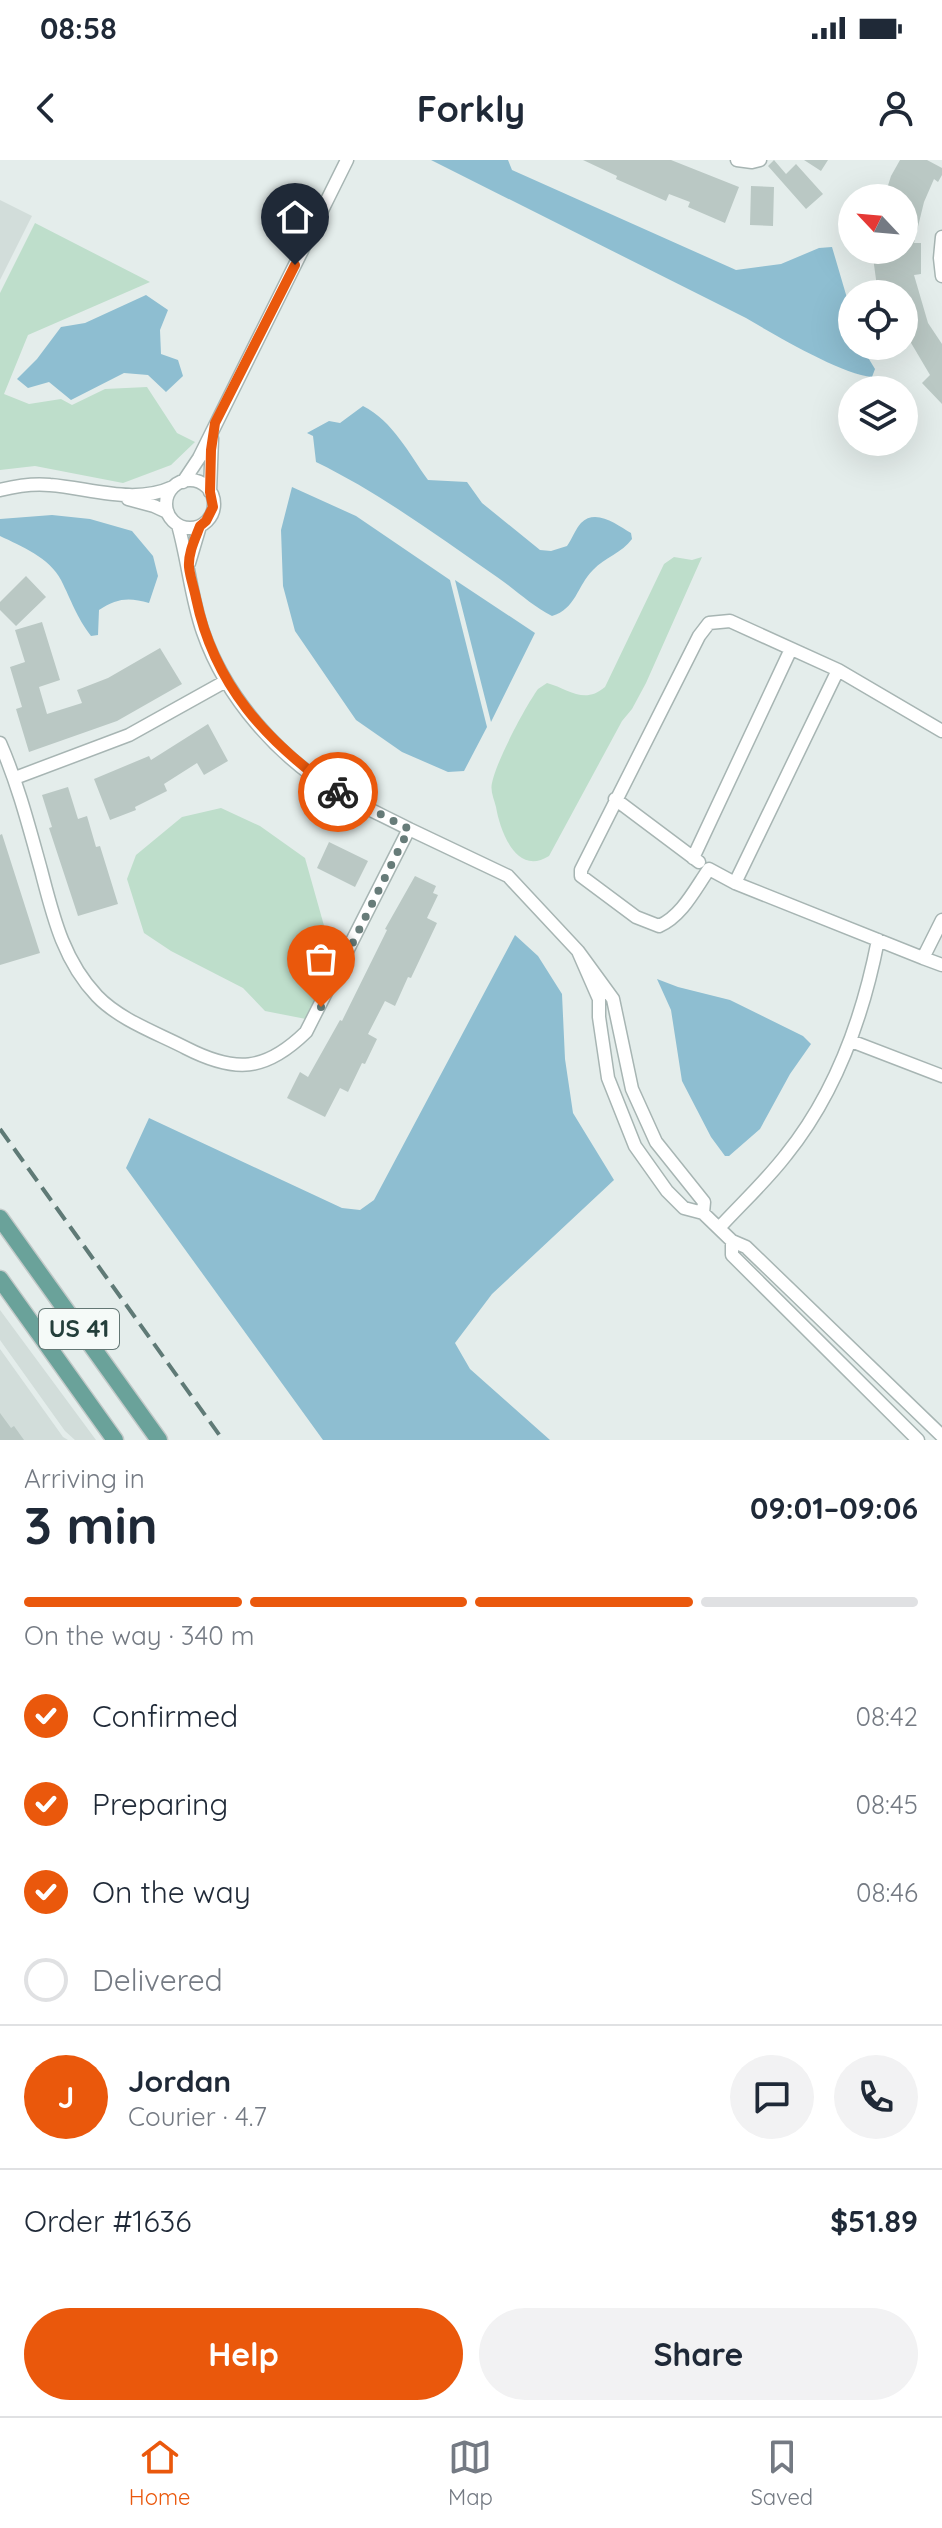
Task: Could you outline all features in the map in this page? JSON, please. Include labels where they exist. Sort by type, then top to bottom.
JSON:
[{"type":"main road","name":"US 41","points":[[1,1223],[159,1440]]},
{"type":"main road","name":"US 41","points":[[0,1279],[115,1440]]},
{"type":"street","points":[[167,512],[167,499],[199,458],[347,160]]},
{"type":"street","points":[[737,160],[760,160]]},
{"type":"street","points":[[942,237],[942,276]]},
{"type":"street","points":[[210,492],[215,423]]},
{"type":"street","points":[[105,493],[155,493],[178,484],[201,483],[213,499],[211,515],[200,526],[189,566]]},
{"type":"street","points":[[0,490],[43,484],[105,493],[167,512],[178,525],[203,631],[226,681],[258,725],[297,763],[337,792],[508,876],[578,951],[613,999],[632,1089],[656,1142],[704,1202],[703,1213]]},
{"type":"street","points":[[178,525],[200,526]]},
{"type":"street","points":[[709,869],[670,921],[659,926],[636,917],[581,876],[581,870],[615,799],[699,636],[709,623],[730,621],[838,670],[942,731]]},
{"type":"street","points":[[693,858],[791,649]]},
{"type":"street","points":[[735,883],[838,670]]},
{"type":"street","points":[[15,778],[129,735],[226,681]]},
{"type":"street","points":[[0,743],[15,778],[61,942],[75,969],[98,997],[121,1014],[209,1059],[233,1066],[269,1060],[291,1047],[306,1032],[409,829]]},
{"type":"street","points":[[615,799],[693,858],[735,883],[942,965]]},
{"type":"street","points":[[923,958],[942,920]]},
{"type":"street","points":[[719,1228],[787,1154],[826,1093],[851,1041],[878,940]]},
{"type":"street","points":[[578,951],[599,999],[608,1078],[635,1146],[667,1191],[684,1208],[703,1213],[732,1241],[746,1247],[942,1436]]},
{"type":"street","points":[[851,1041],[942,1076]]},
{"type":"street","points":[[732,1241],[732,1255],[918,1440]]},
{"type":"shaded area","points":[[0,200],[32,216],[0,280]]},
{"type":"shaded area","points":[[0,1310],[96,1440],[75,1440],[65,1431],[0,1340]]},
{"type":"shaded area","points":[[0,1349],[63,1437],[68,1440],[0,1440]]},
{"type":"green space","points":[[35,223],[150,282],[28,335],[4,394],[29,404],[61,399],[72,405],[105,389],[147,387],[177,433],[195,442],[171,465],[123,483],[35,466],[0,470],[0,293]]},
{"type":"green space","points":[[674,557],[692,560],[702,557],[646,683],[549,856],[537,861],[519,856],[506,838],[492,786],[519,721],[532,697],[547,683],[583,695],[605,687],[664,564]]},
{"type":"green space","points":[[221,808],[260,826],[305,858],[330,947],[329,975],[306,1019],[265,1011],[243,988],[171,951],[144,933],[127,879],[136,855],[182,817]]},
{"type":"water","points":[[431,160],[508,160],[512,170],[736,270],[781,264],[819,248],[832,247],[842,280],[838,280],[838,360],[870,360],[875,369],[872,376],[843,369]]},
{"type":"water","points":[[146,295],[168,310],[160,330],[161,354],[178,360],[183,376],[166,392],[148,375],[124,373],[71,400],[49,382],[28,388],[17,379],[61,327],[85,323]]},
{"type":"water","points":[[363,406],[392,429],[428,480],[467,482],[482,503],[540,550],[551,551],[567,546],[581,523],[593,517],[619,526],[631,533],[632,539],[593,570],[571,603],[552,616],[409,516],[316,462],[313,436],[307,433],[329,421],[340,423]]},
{"type":"water","points":[[292,487],[356,516],[450,580],[487,727],[464,771],[448,772],[402,752],[356,720],[295,631],[283,586],[281,530]]},
{"type":"water","points":[[52,515],[90,519],[132,531],[153,556],[158,576],[149,603],[123,600],[105,606],[99,610],[98,635],[91,636],[50,565],[0,536],[0,519]]},
{"type":"water","points":[[455,580],[535,633],[491,722]]},
{"type":"water","points":[[515,935],[538,956],[562,994],[565,1059],[573,1113],[614,1180],[492,1294],[455,1343],[470,1369],[550,1440],[323,1440],[126,1168],[149,1118],[342,1208],[360,1210],[374,1200]]},
{"type":"water","points":[[657,979],[730,1000],[803,1036],[811,1044],[790,1074],[760,1129],[729,1156],[725,1156],[711,1137],[682,1081],[671,1010]]},
{"type":"building","points":[[583,160],[671,160],[739,187],[725,223],[688,207],[690,202],[669,194],[666,201],[616,179],[617,176]]},
{"type":"building","points":[[774,160],[786,174],[796,164],[823,194],[806,209],[768,166]]},
{"type":"building","points":[[804,160],[828,160],[821,171]]},
{"type":"building","points":[[900,160],[927,160],[942,168],[942,175],[938,182],[934,179],[924,202],[918,227],[918,184],[888,184]]},
{"type":"building","points":[[751,186],[774,187],[773,226],[750,225]]},
{"type":"building","points":[[918,243],[921,243],[921,274],[914,275],[915,280],[876,280],[874,264],[918,264]]},
{"type":"building","points":[[918,289],[928,323],[942,344],[942,404],[922,383],[930,375],[918,355]]},
{"type":"building","points":[[26,576],[46,597],[16,626],[0,610],[0,602]]},
{"type":"building","points":[[42,622],[60,680],[39,687],[47,714],[82,703],[77,690],[108,678],[160,648],[182,684],[117,721],[29,752],[16,709],[22,707],[10,667],[25,662],[15,630]]},
{"type":"building","points":[[208,724],[228,761],[204,775],[197,763],[164,784],[167,791],[135,807],[136,810],[110,820],[94,779],[149,756],[151,760]]},
{"type":"building","points":[[68,787],[78,819],[87,816],[96,847],[100,846],[118,904],[78,916],[49,828],[52,827],[42,795]]},
{"type":"building","points":[[0,835],[40,953],[0,965]]},
{"type":"building","points":[[329,842],[368,861],[355,887],[317,868]]},
{"type":"building","points":[[415,876],[436,886],[433,893],[438,895],[427,918],[437,923],[395,1006],[385,1001],[368,1034],[377,1039],[365,1064],[362,1063],[348,1092],[340,1088],[325,1117],[287,1098],[300,1072],[308,1077],[342,1021],[385,929]]},
{"type":"building","points":[[0,1413],[11,1428],[14,1426],[24,1440],[0,1440]]},
{"type":"railway","points":[[0,1129],[223,1440]]},
{"type":"way so far","points":[[321,1007],[409,829],[338,792]]},
{"type":"route","points":[[295,265],[215,423],[210,492],[213,507],[211,515],[200,526],[189,566],[203,631],[226,681],[258,725],[297,763],[338,792]]}]
